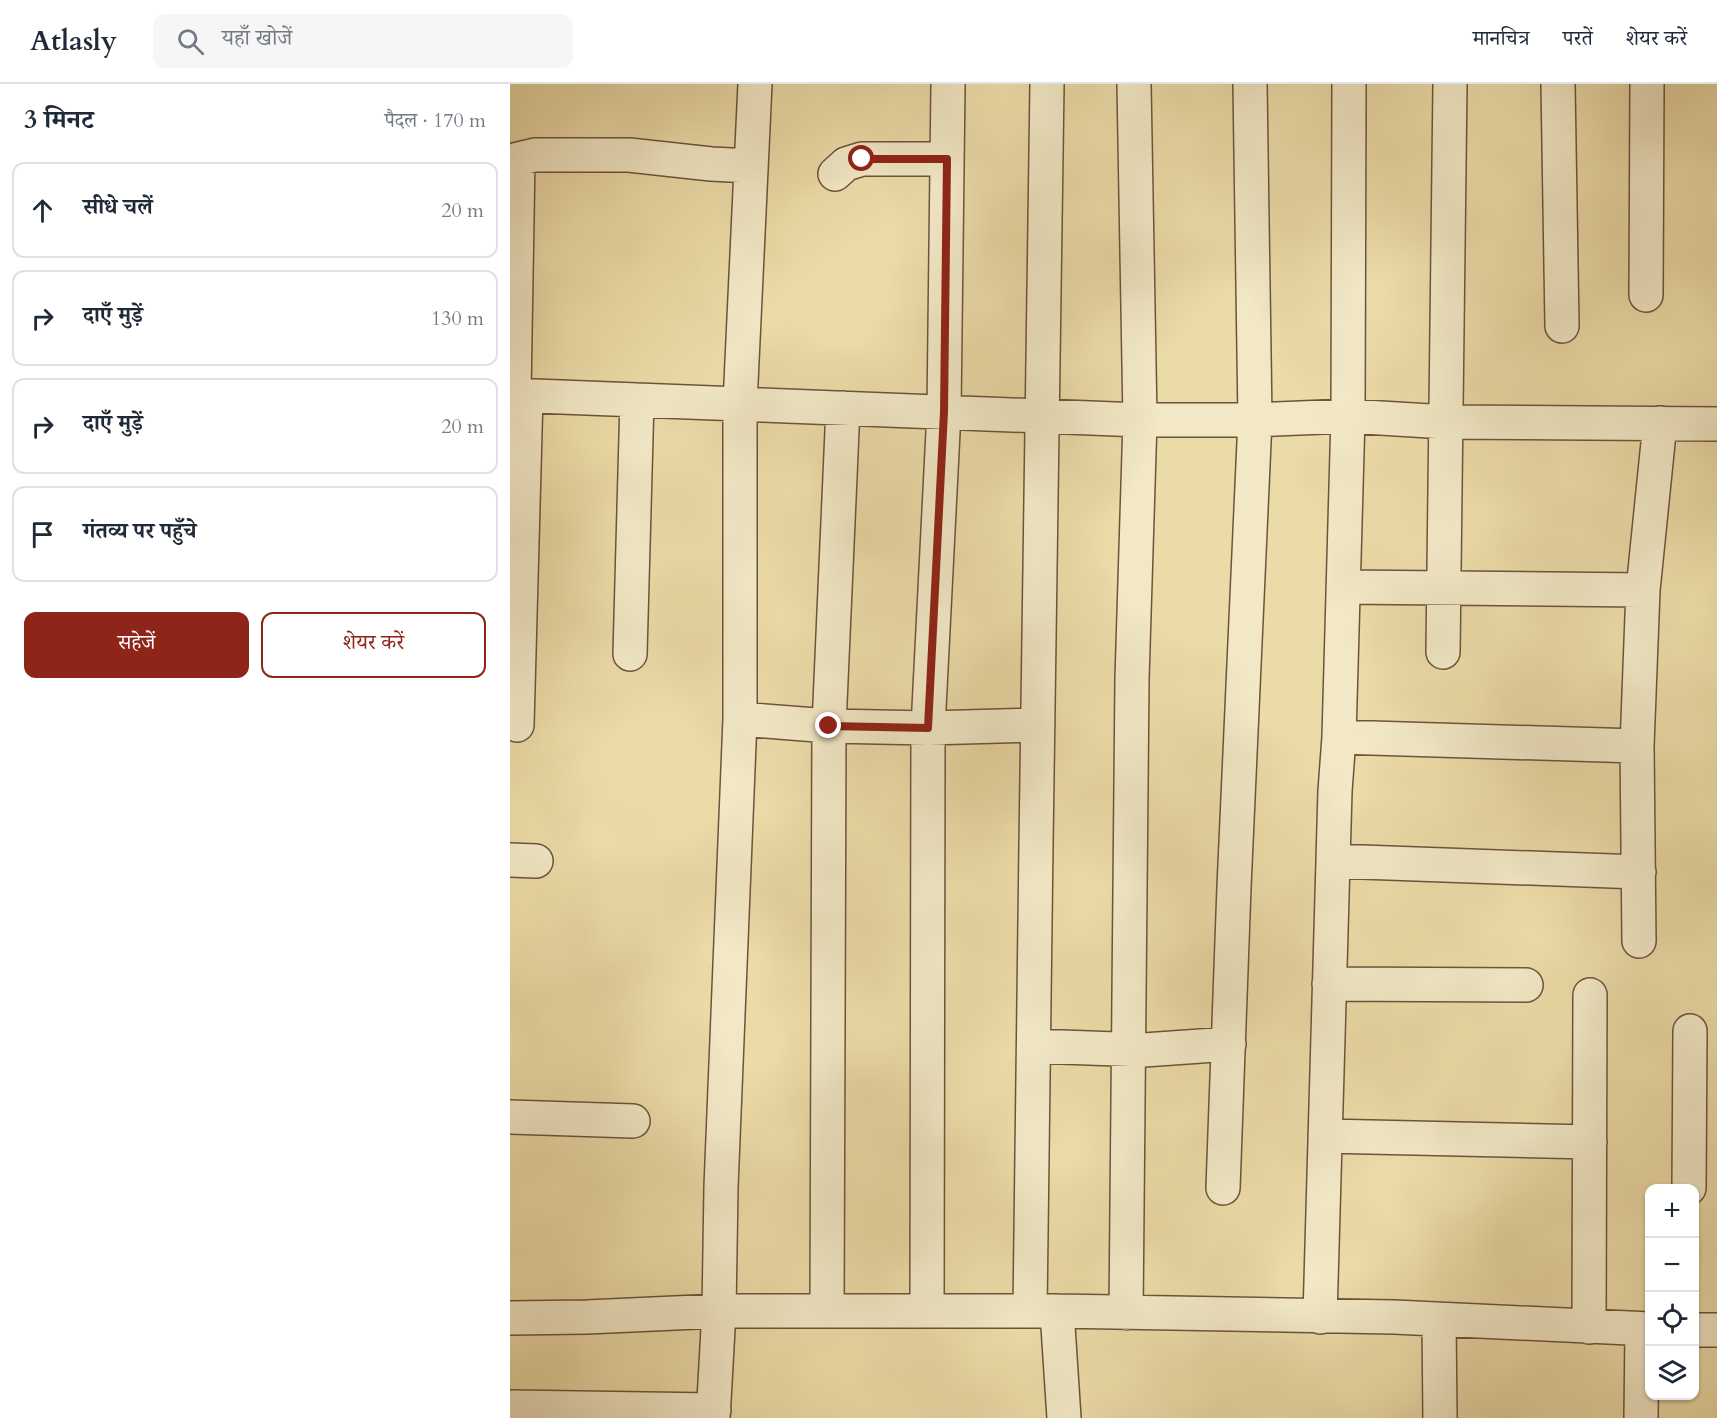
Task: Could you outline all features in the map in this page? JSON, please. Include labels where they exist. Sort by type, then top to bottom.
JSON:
[{"type":"street","points":[[510,1407],[713,1414],[719,1311],[721,1187],[740,719],[740,404],[755,84]]},
{"type":"street","points":[[927,1311],[928,728],[944,412],[948,84]]},
{"type":"street","points":[[1047,84],[1034,1046],[1044,1311],[1064,1418]]},
{"type":"street","points":[[1126,1313],[1132,679],[1140,420],[1134,84]]},
{"type":"street","points":[[1223,1188],[1234,876],[1255,420],[1250,84]]},
{"type":"street","points":[[1320,1317],[1335,791],[1344,587],[1348,416],[1349,84]]},
{"type":"street","points":[[1443,652],[1450,84]]},
{"type":"street","points":[[1558,84],[1562,326]]},
{"type":"street","points":[[1646,295],[1647,84]]},
{"type":"street","points":[[751,166],[629,155],[536,155],[518,159],[514,393],[518,395],[1140,420],[1255,420],[1348,416],[1446,422],[1717,424]]},
{"type":"street","points":[[835,174],[846,164],[862,159],[947,159]]},
{"type":"street","points":[[517,725],[518,395]]},
{"type":"street","points":[[630,654],[637,400]]},
{"type":"street","points":[[827,1311],[829,726],[843,408]]},
{"type":"street","points":[[1640,941],[1636,746],[1643,590],[1660,423]]},
{"type":"street","points":[[1344,587],[1643,590]]},
{"type":"street","points":[[740,719],[829,726],[928,728],[1038,725]]},
{"type":"street","points":[[1339,737],[1636,746]]},
{"type":"street","points":[[1334,861],[1639,873]]},
{"type":"street","points":[[1329,984],[1526,985]]},
{"type":"street","points":[[1589,1327],[1590,995]]},
{"type":"street","points":[[1689,1184],[1690,1031]]},
{"type":"street","points":[[1034,1046],[1129,1050],[1229,1044]]},
{"type":"street","points":[[510,1117],[633,1120]]},
{"type":"street","points":[[1325,1136],[1590,1142]]},
{"type":"street","points":[[510,1318],[719,1311],[1044,1311],[1394,1317],[1645,1329]]},
{"type":"street","points":[[1439,1320],[1440,1418]]},
{"type":"street","points":[[1699,1330],[1717,1330]]},
{"type":"street","points":[[1641,1418],[1645,1346]]},
{"type":"route","points":[[829,726],[928,728],[944,412],[947,159],[862,159]]}]
